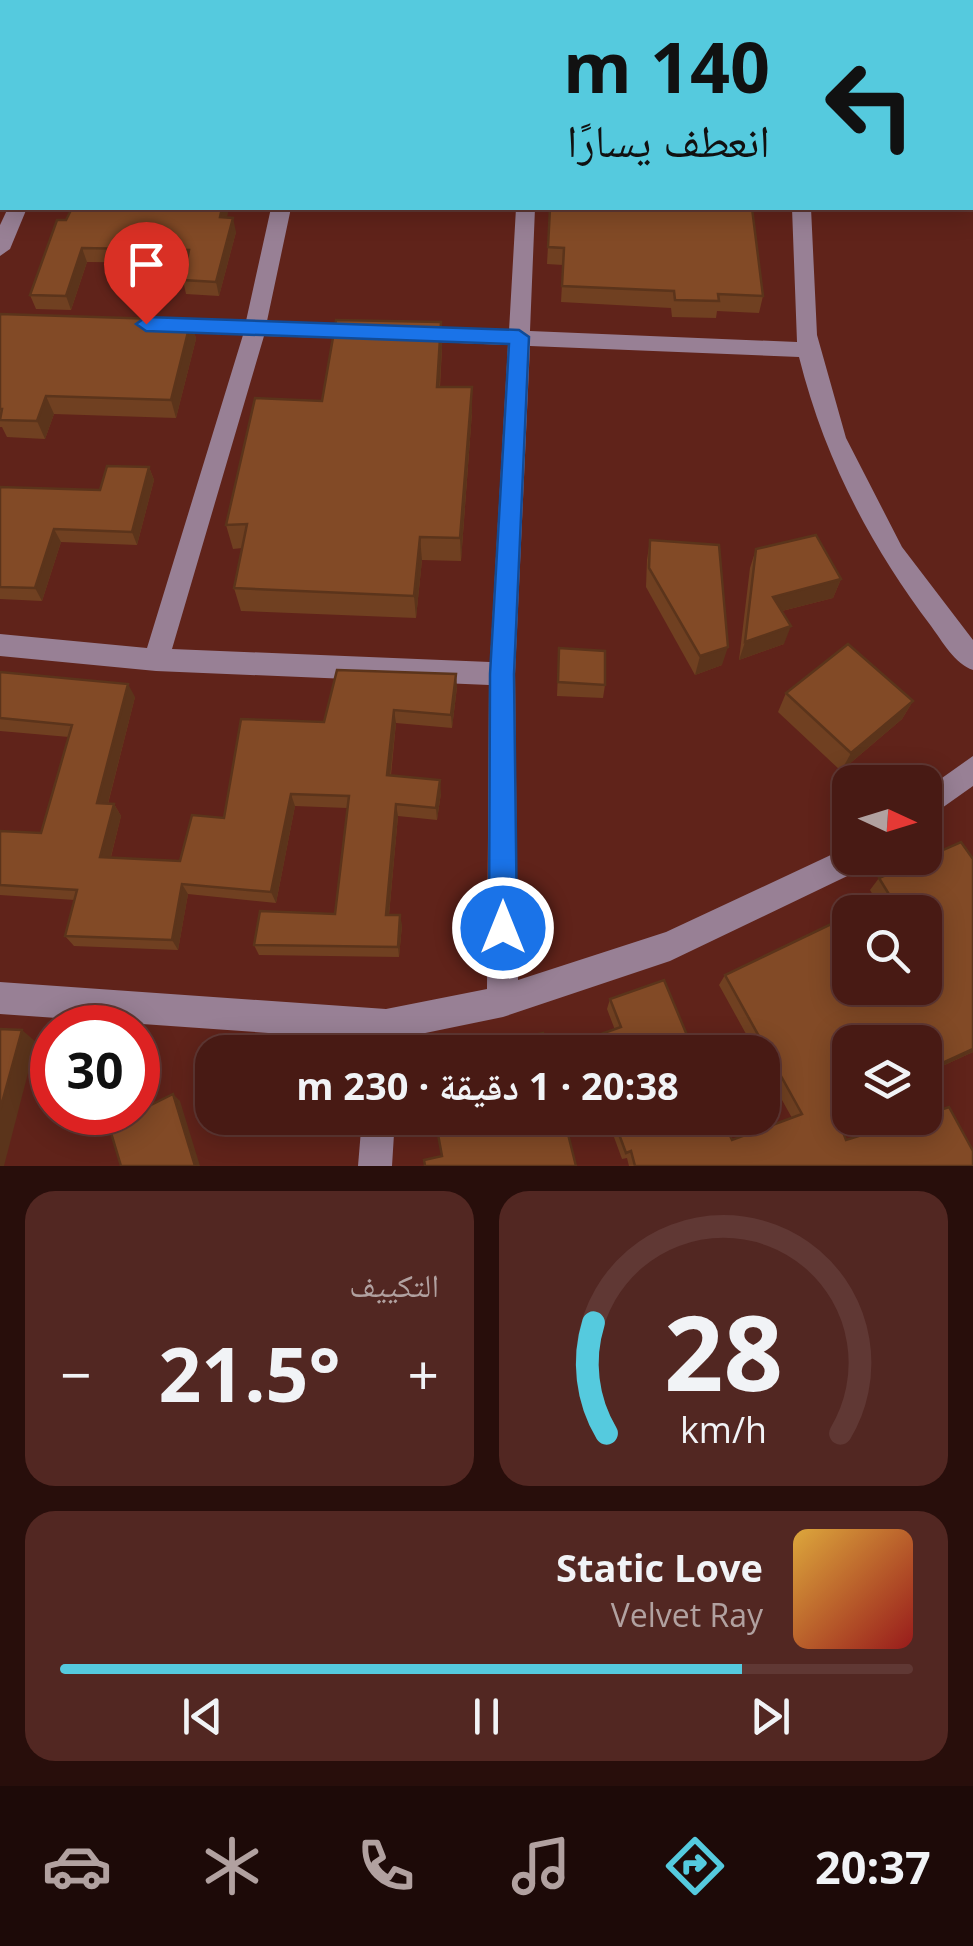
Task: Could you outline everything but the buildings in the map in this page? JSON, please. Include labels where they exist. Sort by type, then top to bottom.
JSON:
[{"type":"street","points":[[0,250],[16,210]]},
{"type":"street","points":[[156,660],[256,328],[281,210]]},
{"type":"street","points":[[503,1001],[502,674],[526,210]]},
{"type":"street","points":[[802,210],[808,350],[836,444],[873,526],[919,598],[973,660]]},
{"type":"street","points":[[138,324],[808,350]]},
{"type":"street","points":[[0,644],[156,660],[502,674]]},
{"type":"street","points":[[942,793],[973,768]]},
{"type":"street","points":[[397,1035],[670,946],[832,869]]},
{"type":"street","points":[[0,998],[347,1035]]},
{"type":"street","points":[[375,1166],[378,1135]]},
{"type":"route","points":[[146,324],[519,337],[502,674],[503,928]]}]
